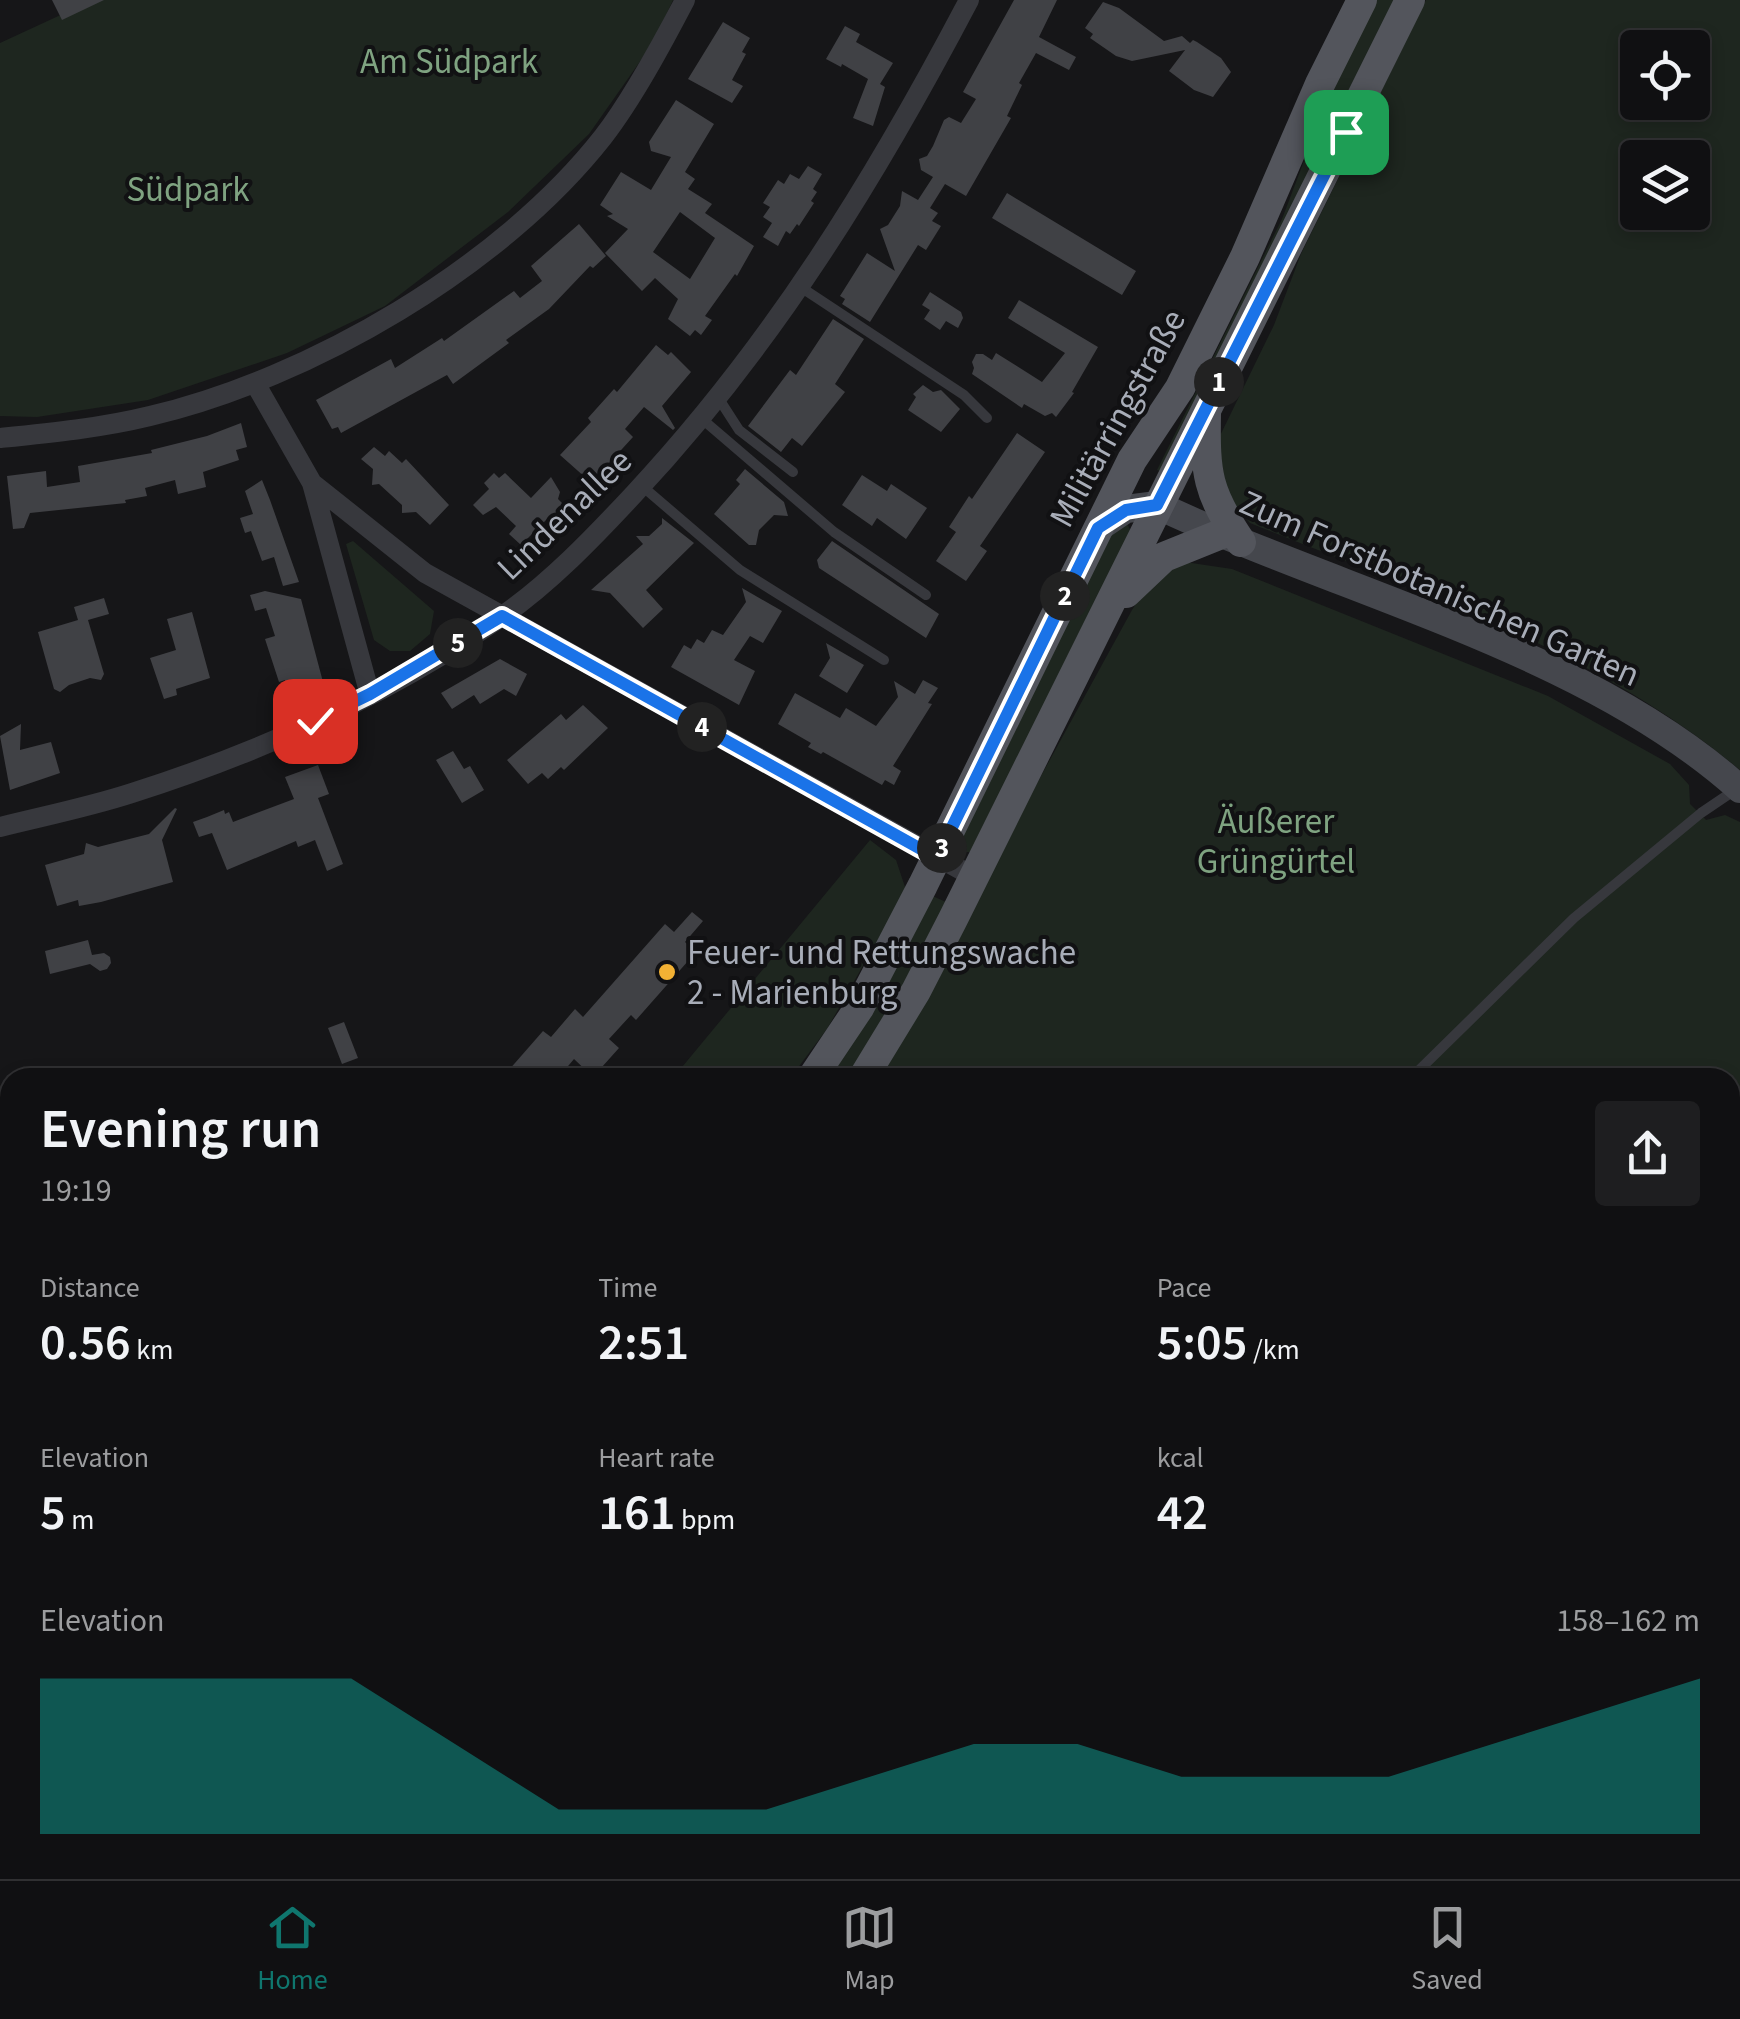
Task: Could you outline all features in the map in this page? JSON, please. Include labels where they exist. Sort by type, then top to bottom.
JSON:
[{"type":"main road","name":"Militärringstraße","points":[[819,1068],[859,1008],[937,858],[1132,460],[1180,388],[1245,257],[1320,84],[1362,0]]},
{"type":"main road","name":"Militärringstraße","points":[[868,1068],[916,991],[974,877],[1410,0]]},
{"type":"main road","points":[[1098,528],[1126,510],[1157,505],[1150,472],[1180,388]]},
{"type":"main road","points":[[1107,614],[1164,557],[1231,538],[1208,484],[1206,406]]},
{"type":"main road","name":"Zum Forstbotanischen Garten","points":[[1157,505],[1551,670],[1668,732],[1739,789]]},
{"type":"street","points":[[0,438],[152,416],[255,383],[337,346],[398,312],[535,210],[565,180],[609,130],[685,0]]},
{"type":"street","name":"Lindenallee","points":[[0,827],[169,781],[260,746],[370,694],[502,616],[551,577],[702,420],[802,288],[858,199],[969,0]]},
{"type":"street","points":[[255,383],[312,483],[370,694]]},
{"type":"street","points":[[312,483],[425,574],[974,877]]},
{"type":"lane","points":[[802,288],[964,395],[986,418]]},
{"type":"lane","points":[[719,399],[739,430],[793,472]]},
{"type":"lane","points":[[702,420],[754,460],[834,532],[926,595]]},
{"type":"lane","points":[[642,486],[740,570],[884,660]]},
{"type":"lane","points":[[1421,1068],[1574,918],[1701,813],[1739,789]]},
{"type":"green space","name":"Südpark","points":[[93,0],[673,0],[653,43],[589,134],[508,212],[385,306],[287,353],[148,400],[37,417],[0,416],[0,43]]},
{"type":"green space","points":[[1374,0],[1396,0],[1160,471],[1157,470],[1282,219],[1335,79]]},
{"type":"green space","points":[[1426,0],[1740,0],[1740,770],[1628,691],[1567,658],[1442,600],[1250,523],[1230,502],[1215,446],[1274,325],[1301,254]]},
{"type":"green space","points":[[1126,522],[1131,531],[972,852],[960,852],[956,847],[1109,533]]},
{"type":"green space","points":[[353,541],[434,611],[430,634],[410,651],[390,651],[374,640],[346,544]]},
{"type":"green space","name":"Äußerer Grüngürtel","points":[[1178,561],[1232,569],[1548,696],[1670,764],[1689,785],[1690,804],[1706,820],[1725,815],[1740,822],[1740,1068],[881,1068],[1151,580]]},
{"type":"green space","points":[[870,840],[896,860],[906,890],[827,1029],[798,1068],[681,1068]]},
{"type":"green space","points":[[928,894],[946,902],[909,977],[853,1068],[831,1068]]},
{"type":"building","points":[[52,0],[104,0],[62,20]]},
{"type":"building","points":[[1014,0],[1057,0],[1039,37],[1076,57],[1069,70],[1036,53],[1019,83],[1022,85],[1007,116],[1011,118],[966,196],[945,184],[930,208],[938,213],[932,221],[941,226],[926,250],[918,245],[870,322],[842,304],[845,299],[840,296],[867,253],[895,271],[880,229],[888,225],[900,206],[902,191],[918,200],[933,177],[921,170],[919,159],[927,156],[944,120],[949,117],[961,123],[976,99],[963,92]]},
{"type":"building","points":[[1103,2],[1119,8],[1164,41],[1182,36],[1190,43],[1197,42],[1221,58],[1231,72],[1213,97],[1194,90],[1169,71],[1185,50],[1132,61],[1116,56],[1090,38],[1093,34],[1085,28]]},
{"type":"building","points":[[723,22],[750,38],[732,80],[743,86],[732,103],[688,79]]},
{"type":"building","points":[[845,26],[860,34],[856,42],[893,63],[880,84],[885,87],[873,126],[853,118],[868,79],[826,59]]},
{"type":"building","points":[[676,100],[714,124],[685,172],[695,179],[688,189],[712,204],[705,213],[754,246],[737,276],[705,316],[712,320],[701,335],[695,330],[690,336],[668,319],[678,299],[655,278],[642,291],[605,253],[628,229],[607,216],[613,214],[600,205],[621,172],[651,190],[671,157],[651,151],[649,142]],"holes":[[[680,212],[715,238],[690,279],[653,252]]]},
{"type":"building","points":[[808,166],[822,174],[813,189],[817,192],[811,201],[814,203],[799,226],[790,234],[786,231],[778,246],[763,237],[772,223],[763,217],[770,207],[763,203],[778,180],[784,184],[790,174],[799,179]]},
{"type":"building","points":[[1007,193],[1136,271],[1122,295],[992,218]]},
{"type":"building","points":[[579,224],[606,256],[593,268],[590,266],[549,309],[506,340],[509,343],[453,384],[447,375],[341,433],[338,427],[332,429],[316,400],[391,359],[395,368],[442,338],[444,341],[514,291],[520,298],[542,281],[531,266]]},
{"type":"building","points":[[930,292],[961,312],[963,318],[958,328],[946,321],[940,330],[924,319],[930,310],[922,305]]},
{"type":"building","points":[[1019,300],[1098,347],[1074,393],[1056,417],[1052,413],[1045,416],[1024,404],[1022,408],[972,374],[976,354],[992,360],[996,353],[1042,382],[1065,353],[1008,318]]},
{"type":"building","points":[[833,319],[864,339],[835,384],[845,392],[802,446],[792,438],[781,452],[748,426],[790,370],[796,375]]},
{"type":"building","points":[[656,345],[668,355],[671,352],[691,372],[662,406],[675,428],[644,407],[625,429],[633,437],[601,472],[605,475],[595,486],[560,455],[591,422],[588,418],[614,389],[617,392]]},
{"type":"building","points":[[923,385],[933,392],[941,390],[960,409],[941,432],[908,410],[916,397],[913,394]]},
{"type":"building","points":[[241,423],[247,447],[236,450],[239,460],[203,472],[206,487],[178,494],[175,480],[145,488],[147,496],[125,500],[126,503],[30,513],[24,528],[13,529],[7,476],[46,471],[47,487],[80,482],[78,466],[152,453],[151,450]]},
{"type":"building","points":[[1017,433],[1045,452],[980,546],[987,551],[966,581],[936,561],[956,532],[949,527]]},
{"type":"building","points":[[374,447],[385,456],[389,451],[402,463],[406,459],[449,505],[430,525],[416,512],[402,513],[402,505],[379,484],[372,485],[373,469],[361,459]]},
{"type":"building","points":[[745,469],[784,502],[788,516],[774,515],[759,530],[756,545],[749,545],[714,514],[740,484],[736,480]]},
{"type":"building","points":[[494,473],[499,478],[505,473],[531,498],[551,477],[560,492],[558,499],[571,512],[557,527],[548,518],[521,545],[509,534],[516,526],[496,507],[483,515],[473,505],[489,489],[484,483]]},
{"type":"building","points":[[862,475],[887,491],[891,484],[927,508],[906,539],[877,518],[872,526],[842,505]]},
{"type":"building","points":[[262,480],[299,582],[283,586],[274,557],[262,561],[251,531],[245,533],[240,518],[253,514],[245,491]]},
{"type":"building","points":[[662,518],[694,543],[646,590],[663,609],[643,628],[610,593],[591,590],[643,544],[636,536],[649,536],[662,524]]},
{"type":"building","points":[[832,541],[939,614],[926,638],[819,568],[817,560]]},
{"type":"building","points":[[742,588],[782,611],[763,643],[750,636],[734,660],[755,671],[739,705],[671,667],[684,645],[691,649],[697,639],[704,643],[712,630],[723,635],[746,602]]},
{"type":"building","points":[[265,591],[301,599],[323,682],[289,692],[285,680],[279,682],[265,639],[275,636],[266,608],[255,611],[250,595]]},
{"type":"building","points":[[104,598],[109,614],[88,620],[104,674],[101,680],[90,678],[60,692],[54,689],[38,632],[78,620],[74,607]]},
{"type":"building","points":[[192,612],[210,678],[176,689],[177,695],[164,699],[150,658],[176,650],[167,619]]},
{"type":"building","points":[[826,643],[864,665],[847,693],[819,676],[830,658]]},
{"type":"building","points":[[500,659],[527,674],[516,696],[504,689],[480,704],[474,695],[452,709],[441,693]]},
{"type":"building","points":[[923,680],[938,688],[893,766],[901,771],[894,785],[885,780],[882,785],[821,754],[808,747],[811,743],[778,724],[795,693],[840,718],[846,708],[876,726],[898,697],[894,681],[915,694]]},
{"type":"building","points":[[583,705],[608,728],[564,770],[561,767],[548,779],[542,773],[528,784],[507,760],[561,714],[566,720]]},
{"type":"building","points":[[21,724],[20,750],[51,742],[60,773],[10,790],[0,736]]},
{"type":"building","points":[[453,751],[464,769],[470,766],[484,790],[462,803],[436,760]]},
{"type":"building","points":[[318,765],[329,794],[318,798],[343,864],[327,871],[315,840],[298,847],[296,841],[227,870],[212,833],[199,837],[193,822],[224,810],[233,822],[294,799],[285,777]]},
{"type":"building","points":[[175,808],[162,840],[173,882],[101,902],[79,906],[78,900],[57,906],[45,865],[84,854],[86,843],[98,847],[149,834]]},
{"type":"building","points":[[692,912],[703,921],[685,942],[696,952],[636,1020],[631,1015],[609,1039],[619,1048],[601,1068],[584,1068],[574,1059],[566,1068],[511,1068],[543,1031],[551,1037],[575,1009],[583,1017],[665,924],[674,932]]},
{"type":"building","points":[[88,940],[92,955],[104,953],[110,957],[107,969],[100,971],[90,964],[50,974],[45,951]]},
{"type":"building","points":[[344,1022],[358,1058],[342,1064],[328,1028]]},
{"type":"place","name":"Feuer- und Rettungswache 2 - Marienburg","points":[[667,972]]},
{"type":"route","points":[[315,721],[370,694],[502,616],[937,858],[1098,528],[1116,513],[1157,505],[1346,132]]},
{"type":"park label","name":"Am Südpark","points":[[449,61]]}]
